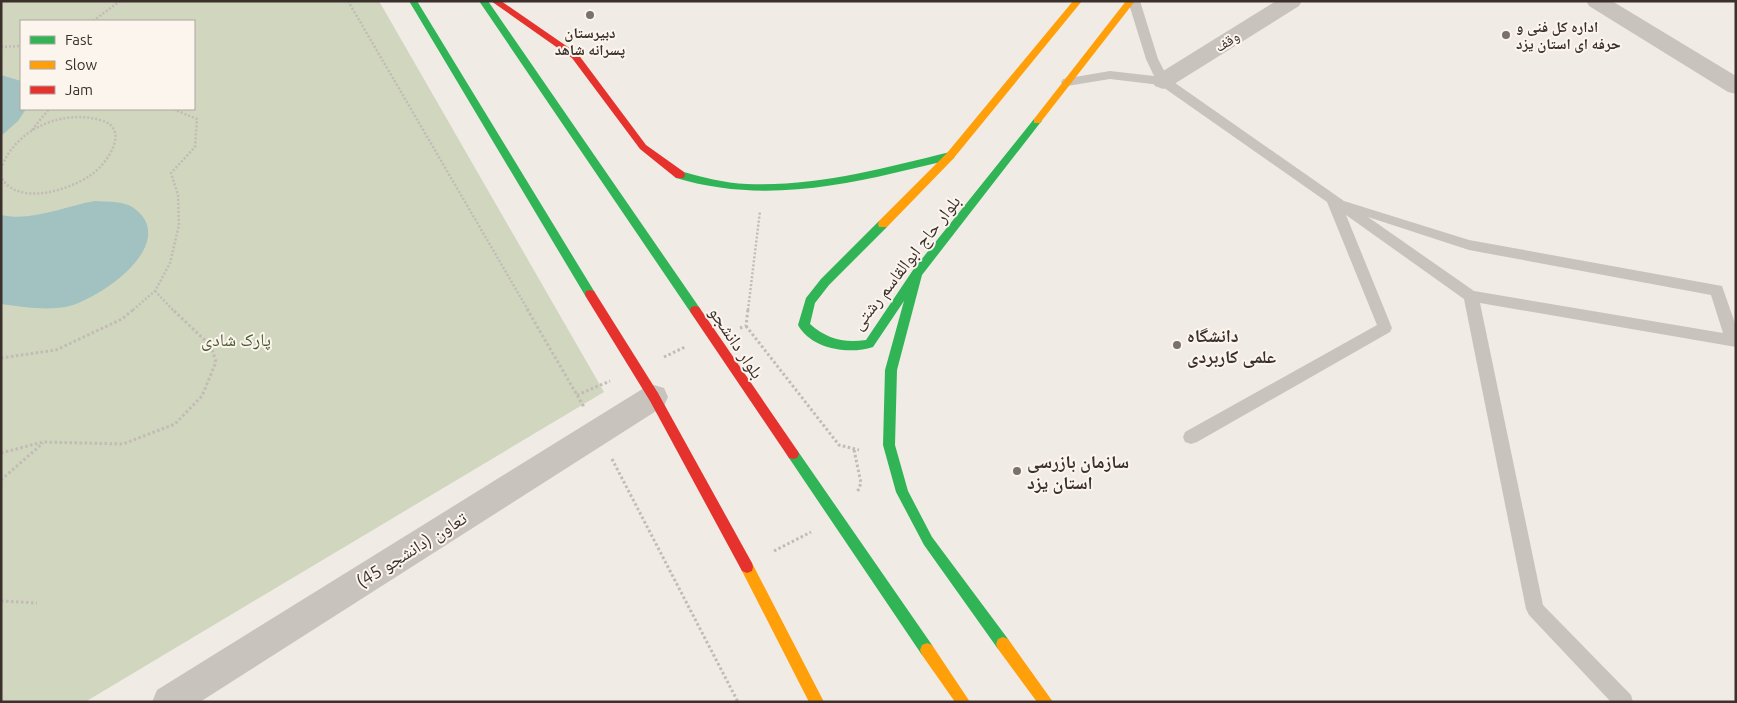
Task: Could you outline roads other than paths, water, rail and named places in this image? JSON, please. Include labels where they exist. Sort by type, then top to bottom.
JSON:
[{"type":"main road","points":[[413,1],[536,206],[654,397],[790,647],[817,702]]},
{"type":"main road","name":"بلوار دانشجو","points":[[483,1],[963,702]]},
{"type":"main road","points":[[495,1],[575,56],[643,147],[675,173],[689,178],[703,182],[763,188],[851,180],[950,156]]},
{"type":"main road","name":"بلوار حاج ابوالقاسم رشتی","points":[[1078,1],[950,156],[825,282],[810,301],[804,325],[813,335],[826,343],[848,348],[869,344],[917,274],[1132,1]]},
{"type":"main road","points":[[917,274],[891,370],[889,445],[902,492],[928,541],[1046,702]]},
{"type":"street","name":"وقف","points":[[1163,81],[1292,1]]},
{"type":"street","points":[[1596,1],[1736,86]]},
{"type":"street","name":"تعاون (دانشجو 45)","points":[[169,702],[654,397]]},
{"type":"lane","points":[[1132,1],[1152,59],[1163,81],[1332,200],[1472,296],[1734,340],[1717,290],[1469,245],[1332,200]]},
{"type":"lane","points":[[1067,82],[1110,75],[1163,81]]},
{"type":"lane","points":[[1191,437],[1385,328],[1332,200]]},
{"type":"lane","points":[[1472,296],[1535,609],[1624,702]]},
{"type":"water","points":[[1,75],[20,81],[20,110],[25,110],[18,121],[1,136]]},
{"type":"water","points":[[95,201],[118,202],[128,205],[143,217],[148,233],[145,247],[137,260],[126,272],[98,293],[73,305],[46,309],[1,304],[1,215],[13,217],[36,215]]},
{"type":"place","name":"دبیرستان پسرانه شاهد","points":[[590,15]]},
{"type":"place","name":"اداره کل فنی و حرفه ای استان یزد","points":[[1506,35]]},
{"type":"place","name":"دانشگاه علمی کاربردی","points":[[1177,345]]},
{"type":"place","name":"سازمان بازرسی استان یزد","points":[[1017,471]]},
{"type":"park label","name":"پارک شادی","points":[[236,339]]}]
